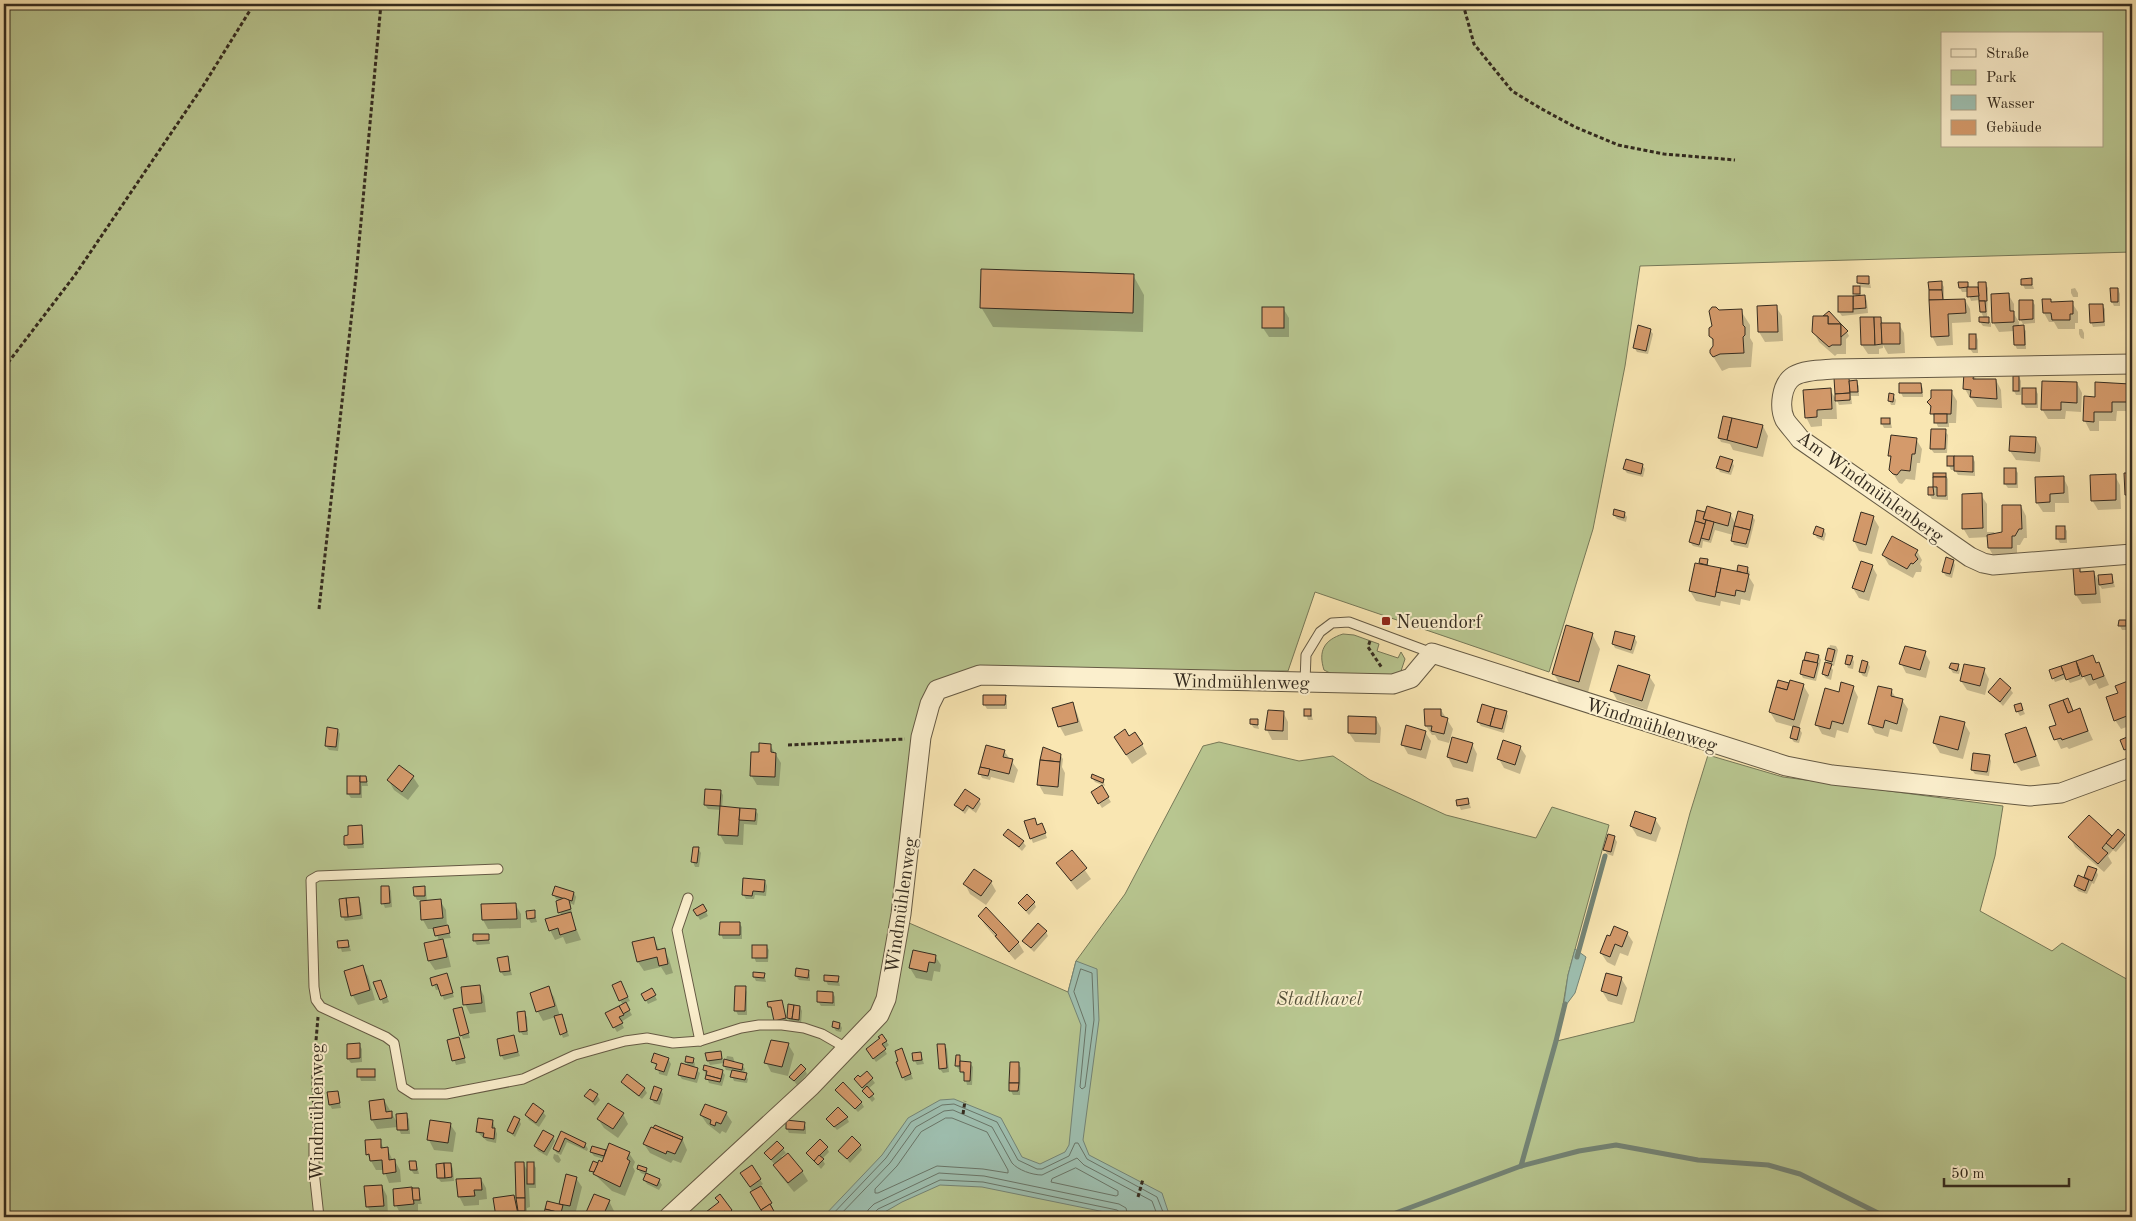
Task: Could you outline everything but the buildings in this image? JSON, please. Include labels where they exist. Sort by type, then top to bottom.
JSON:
[{"type":"street","name":"Am Windmühlenberg","points":[[2132,364],[1833,369],[1793,376],[1786,384],[1782,395],[1782,408],[1785,420],[1800,439],[1970,557],[1983,563],[1994,565],[2132,554]]},
{"type":"street","name":"Windmühlenweg","points":[[670,1217],[812,1086],[879,1015],[886,999],[901,914],[921,737],[930,704],[937,690],[980,675],[1393,684],[1411,678],[1432,653],[1786,766],[1832,775],[1997,794],[2048,796],[2061,794],[2132,767]]},
{"type":"lane","points":[[1305,682],[1306,655],[1320,632],[1332,623],[1349,622],[1432,653]]},
{"type":"lane","points":[[498,869],[318,876],[311,880],[316,1000],[321,1007],[386,1037],[394,1043],[402,1087],[413,1094],[446,1094],[523,1079],[574,1055],[625,1041],[647,1038],[673,1043],[700,1041],[741,1028],[782,1025],[804,1028],[822,1034],[848,1049]]},
{"type":"lane","points":[[688,898],[677,930],[700,1041]]},
{"type":"lane","name":"Windmühlenweg","points":[[314,1141],[314,1171],[319,1217]]},
{"type":"path","points":[[4,368],[75,274],[203,86],[254,4]]},
{"type":"path","points":[[319,609],[356,276],[381,4]]},
{"type":"path","points":[[1463,4],[1474,44],[1512,92],[1575,126],[1618,145],[1664,154],[1735,160]]},
{"type":"path","points":[[1373,631],[1368,647],[1393,684]]},
{"type":"path","points":[[788,745],[921,737]]},
{"type":"path","name":"Windmühlenweg","points":[[314,1141],[313,1076],[321,1007]]},
{"type":"path","points":[[963,1114],[965,1101]]},
{"type":"path","points":[[1138,1197],[1143,1179]]},
{"type":"green space","name":"Stadthavel","points":[[4,4],[2132,4],[2132,252],[1640,266],[1625,366],[1593,529],[1549,672],[1315,592],[1288,671],[975,670],[946,677],[930,685],[893,916],[1068,992],[1076,961],[1125,894],[1203,746],[1219,742],[1299,761],[1333,756],[1370,780],[1446,815],[1536,838],[1552,807],[1609,825],[1568,975],[1557,1041],[1634,1022],[1690,813],[1708,755],[1783,777],[2003,806],[1995,856],[1980,911],[2052,951],[2062,943],[2132,982],[2132,1217],[4,1217]]},
{"type":"green space","points":[[1343,634],[1354,635],[1379,644],[1377,651],[1398,658],[1401,652],[1405,659],[1400,674],[1394,676],[1334,675],[1324,670],[1322,652],[1324,647],[1331,639]]},
{"type":"water","points":[[1575,949],[1586,957],[1575,993],[1563,1009],[1568,975]]},
{"type":"water","points":[[1076,961],[1097,969],[1099,1020],[1083,1140],[1089,1155],[1162,1193],[1170,1217],[1129,1217],[982,1187],[940,1185],[902,1202],[876,1217],[823,1217],[882,1155],[908,1118],[940,1100],[954,1099],[1001,1118],[1022,1157],[1040,1164],[1065,1152],[1069,1145],[1081,1025],[1068,992]]},
{"type":"waterway","points":[[1577,957],[1605,856]]},
{"type":"waterway","points":[[1521,1166],[1565,1004]]},
{"type":"waterway","points":[[1385,1217],[1521,1166],[1579,1151],[1616,1145],[1698,1160],[1768,1165],[1800,1174],[1886,1217]]},
{"type":"place","name":"Neuendorf","points":[[1386,621]]}]
